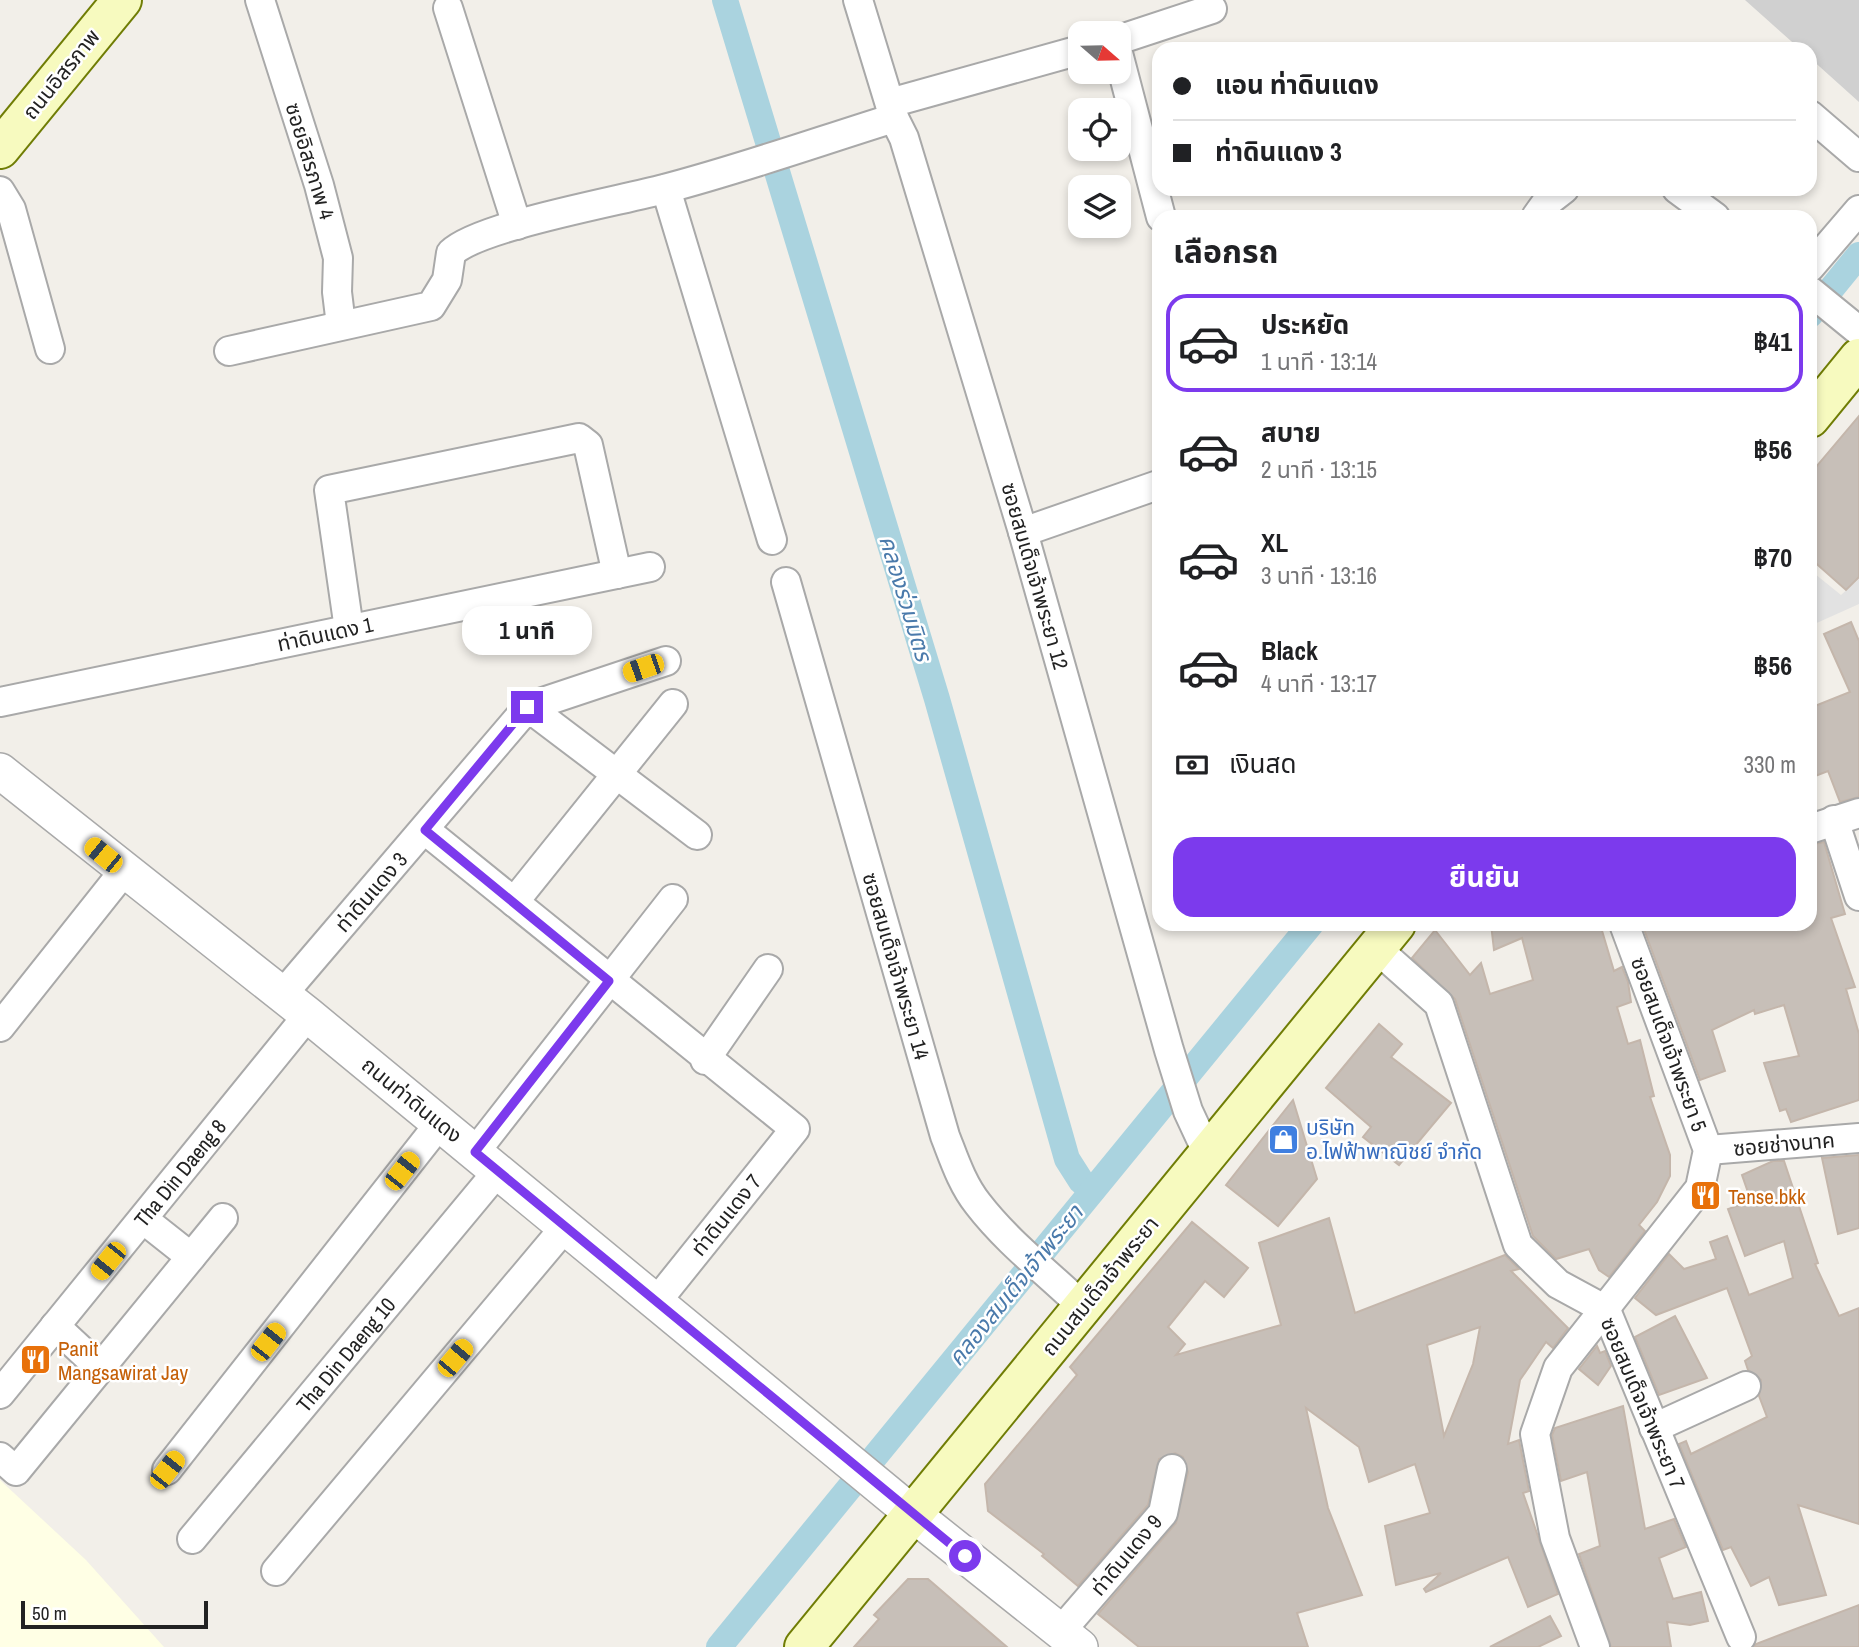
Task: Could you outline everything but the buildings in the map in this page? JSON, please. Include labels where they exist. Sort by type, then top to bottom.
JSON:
[{"type":"main road","name":"ถนนอิสรภาพ","points":[[0,149],[122,0]]},
{"type":"main road","points":[[1817,409],[1859,358]]},
{"type":"main road","name":"ถนนสมเด็จเจ้าพระยา","points":[[804,1647],[900,1503],[1071,1296],[1208,1154],[1386,932]]},
{"type":"street","name":"ซอยอิสรภาพ 4","points":[[260,0],[319,185],[338,258],[337,292],[341,325]]},
{"type":"street","name":"ซอยสมเด็จเจ้าพระยา 12","points":[[858,0],[892,111],[904,138],[1023,532],[1188,1111],[1208,1154]]},
{"type":"street","points":[[448,8],[517,225]]},
{"type":"street","points":[[1131,36],[1212,9]]},
{"type":"street","points":[[229,351],[431,306],[447,280],[451,253],[456,248],[517,225],[666,189],[771,156],[1003,69],[1068,53]]},
{"type":"street","points":[[1126,84],[1152,183]]},
{"type":"street","points":[[1817,122],[1859,157]]},
{"type":"street","points":[[666,189],[772,540]]},
{"type":"street","points":[[0,191],[11,209],[50,349]]},
{"type":"street","points":[[1540,210],[1555,196]]},
{"type":"street","points":[[1686,196],[1706,210]]},
{"type":"street","points":[[1817,273],[1859,210]]},
{"type":"street","points":[[1817,290],[1851,324]]},
{"type":"street","points":[[349,629],[329,490],[579,438],[588,444],[617,574]]},
{"type":"street","points":[[1023,532],[1152,487]]},
{"type":"street","name":"ท่าดินแดง 1","points":[[0,702],[650,567]]},
{"type":"street","name":"ซอยสมเด็จเจ้าพระยา 14","points":[[786,582],[945,1136],[959,1172],[977,1203],[1025,1255],[1071,1296]]},
{"type":"street","points":[[527,707],[666,661]]},
{"type":"street","points":[[514,902],[673,704]]},
{"type":"street","points":[[527,707],[697,835]]},
{"type":"street","name":"ท่าดินแดง 3","points":[[295,1005],[425,830],[527,707]]},
{"type":"street","name":"ถนนท่าดินแดง","points":[[0,771],[295,1005],[900,1503],[1070,1639]]},
{"type":"street","points":[[1834,821],[1859,896]]},
{"type":"street","points":[[425,830],[705,1060],[768,969]]},
{"type":"street","points":[[0,1027],[124,871]]},
{"type":"street","name":"Tha Din Daeng 10","points":[[192,1539],[487,1161],[609,981],[673,899]]},
{"type":"street","name":"ซอยสมเด็จเจ้าพระยา 5","points":[[1595,1647],[1555,1538],[1535,1434],[1558,1368],[1700,1188],[1708,1150],[1628,931]]},
{"type":"street","name":"ซอยสมเด็จเจ้าพระยา 7","points":[[1386,932],[1439,1004],[1518,1245],[1558,1284],[1606,1310],[1741,1637]]},
{"type":"street","name":"Tha Din Daeng 8","points":[[0,1394],[143,1219],[295,1005]]},
{"type":"street","name":"ท่าดินแดง 7","points":[[657,1301],[794,1129],[705,1060]]},
{"type":"street","points":[[167,1470],[440,1123]]},
{"type":"street","name":"ซอยช่างนาค","points":[[1708,1150],[1859,1138]]},
{"type":"street","points":[[0,1457],[16,1471],[223,1218]]},
{"type":"street","points":[[143,1219],[191,1257]]},
{"type":"street","points":[[276,1571],[566,1226]]},
{"type":"street","points":[[55,1326],[100,1368]]},
{"type":"street","points":[[1654,1428],[1746,1386]]},
{"type":"street","name":"ท่าดินแดง 9","points":[[1070,1639],[1163,1513],[1172,1469]]},
{"type":"shaded area","points":[[1745,0],[1859,0],[1859,102],[1817,64],[1817,42],[1792,42]]},
{"type":"shaded area","points":[[1817,576],[1841,595],[1859,579],[1859,604],[1817,623]]},
{"type":"shaded area","points":[[0,1480],[86,1560],[164,1647],[0,1647]]},
{"type":"waterway","name":"คลองร่วมมิตร","points":[[725,0],[937,699],[1067,1159],[1081,1181],[1092,1191]]},
{"type":"waterway","name":"คลองสมเด็จเจ้าพระยา","points":[[1817,306],[1859,255]]},
{"type":"waterway","name":"คลองสมเด็จเจ้าพระยา","points":[[719,1647],[1305,931]]},
{"type":"place","name":"บริษัท อ.ไฟฟ้าพาณิชย์ จำกัด","points":[[1283,1139]]},
{"type":"place","name":"Tense.bkk","points":[[1705,1196]]},
{"type":"place","name":"Panit Mangsawirat Jay","points":[[35,1360]]},
{"type":"route","points":[[527,707],[425,830],[609,981],[475,1152],[965,1556]]}]
